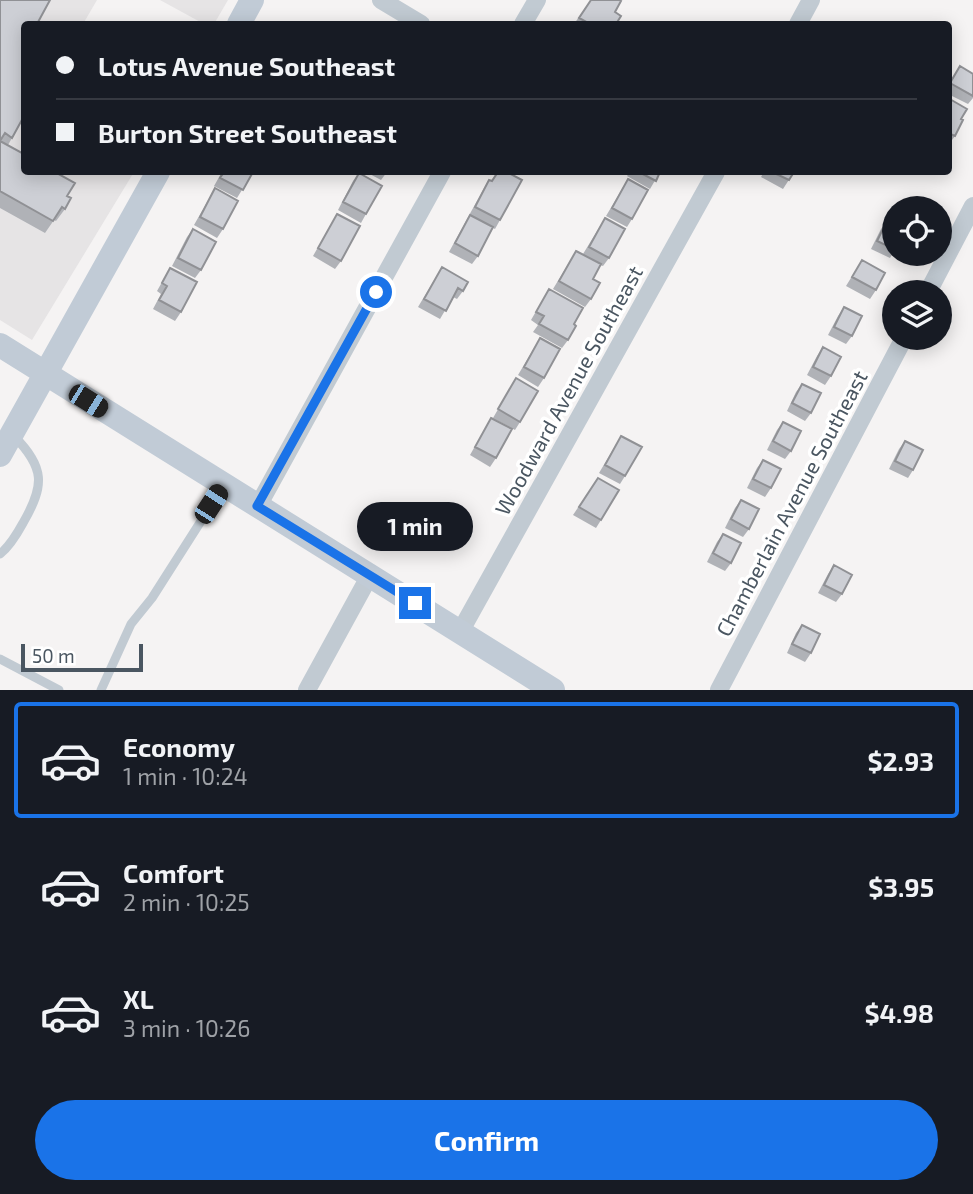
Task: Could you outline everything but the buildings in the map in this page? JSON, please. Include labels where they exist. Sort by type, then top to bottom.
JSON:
[{"type":"main road","points":[[241,21],[252,0]]},
{"type":"main road","points":[[6,444],[156,175]]},
{"type":"main road","points":[[0,345],[553,690]]},
{"type":"street","points":[[381,0],[416,21]]},
{"type":"street","points":[[525,21],[537,0]]},
{"type":"street","points":[[799,21],[811,0]]},
{"type":"street","points":[[257,506],[440,175]]},
{"type":"street","name":"Woodward Avenue Southeast","points":[[460,632],[714,175]]},
{"type":"street","points":[[934,280],[973,206]]},
{"type":"street","name":"Chamberlain Avenue Southeast","points":[[719,690],[898,350]]},
{"type":"street","points":[[307,690],[370,575]]},
{"type":"lane","points":[[0,554],[19,531],[33,507],[40,481],[36,462],[6,444]]},
{"type":"lane","points":[[101,690],[131,624],[152,598],[224,485]]},
{"type":"lane","points":[[0,659],[59,690]]},
{"type":"shaded area","points":[[0,0],[97,0],[85,21],[21,21],[21,175],[132,175],[32,340],[0,320]]},
{"type":"shaded area","points":[[160,0],[228,0],[216,21],[198,21]]},
{"type":"route","points":[[376,292],[257,506],[415,603]]}]
